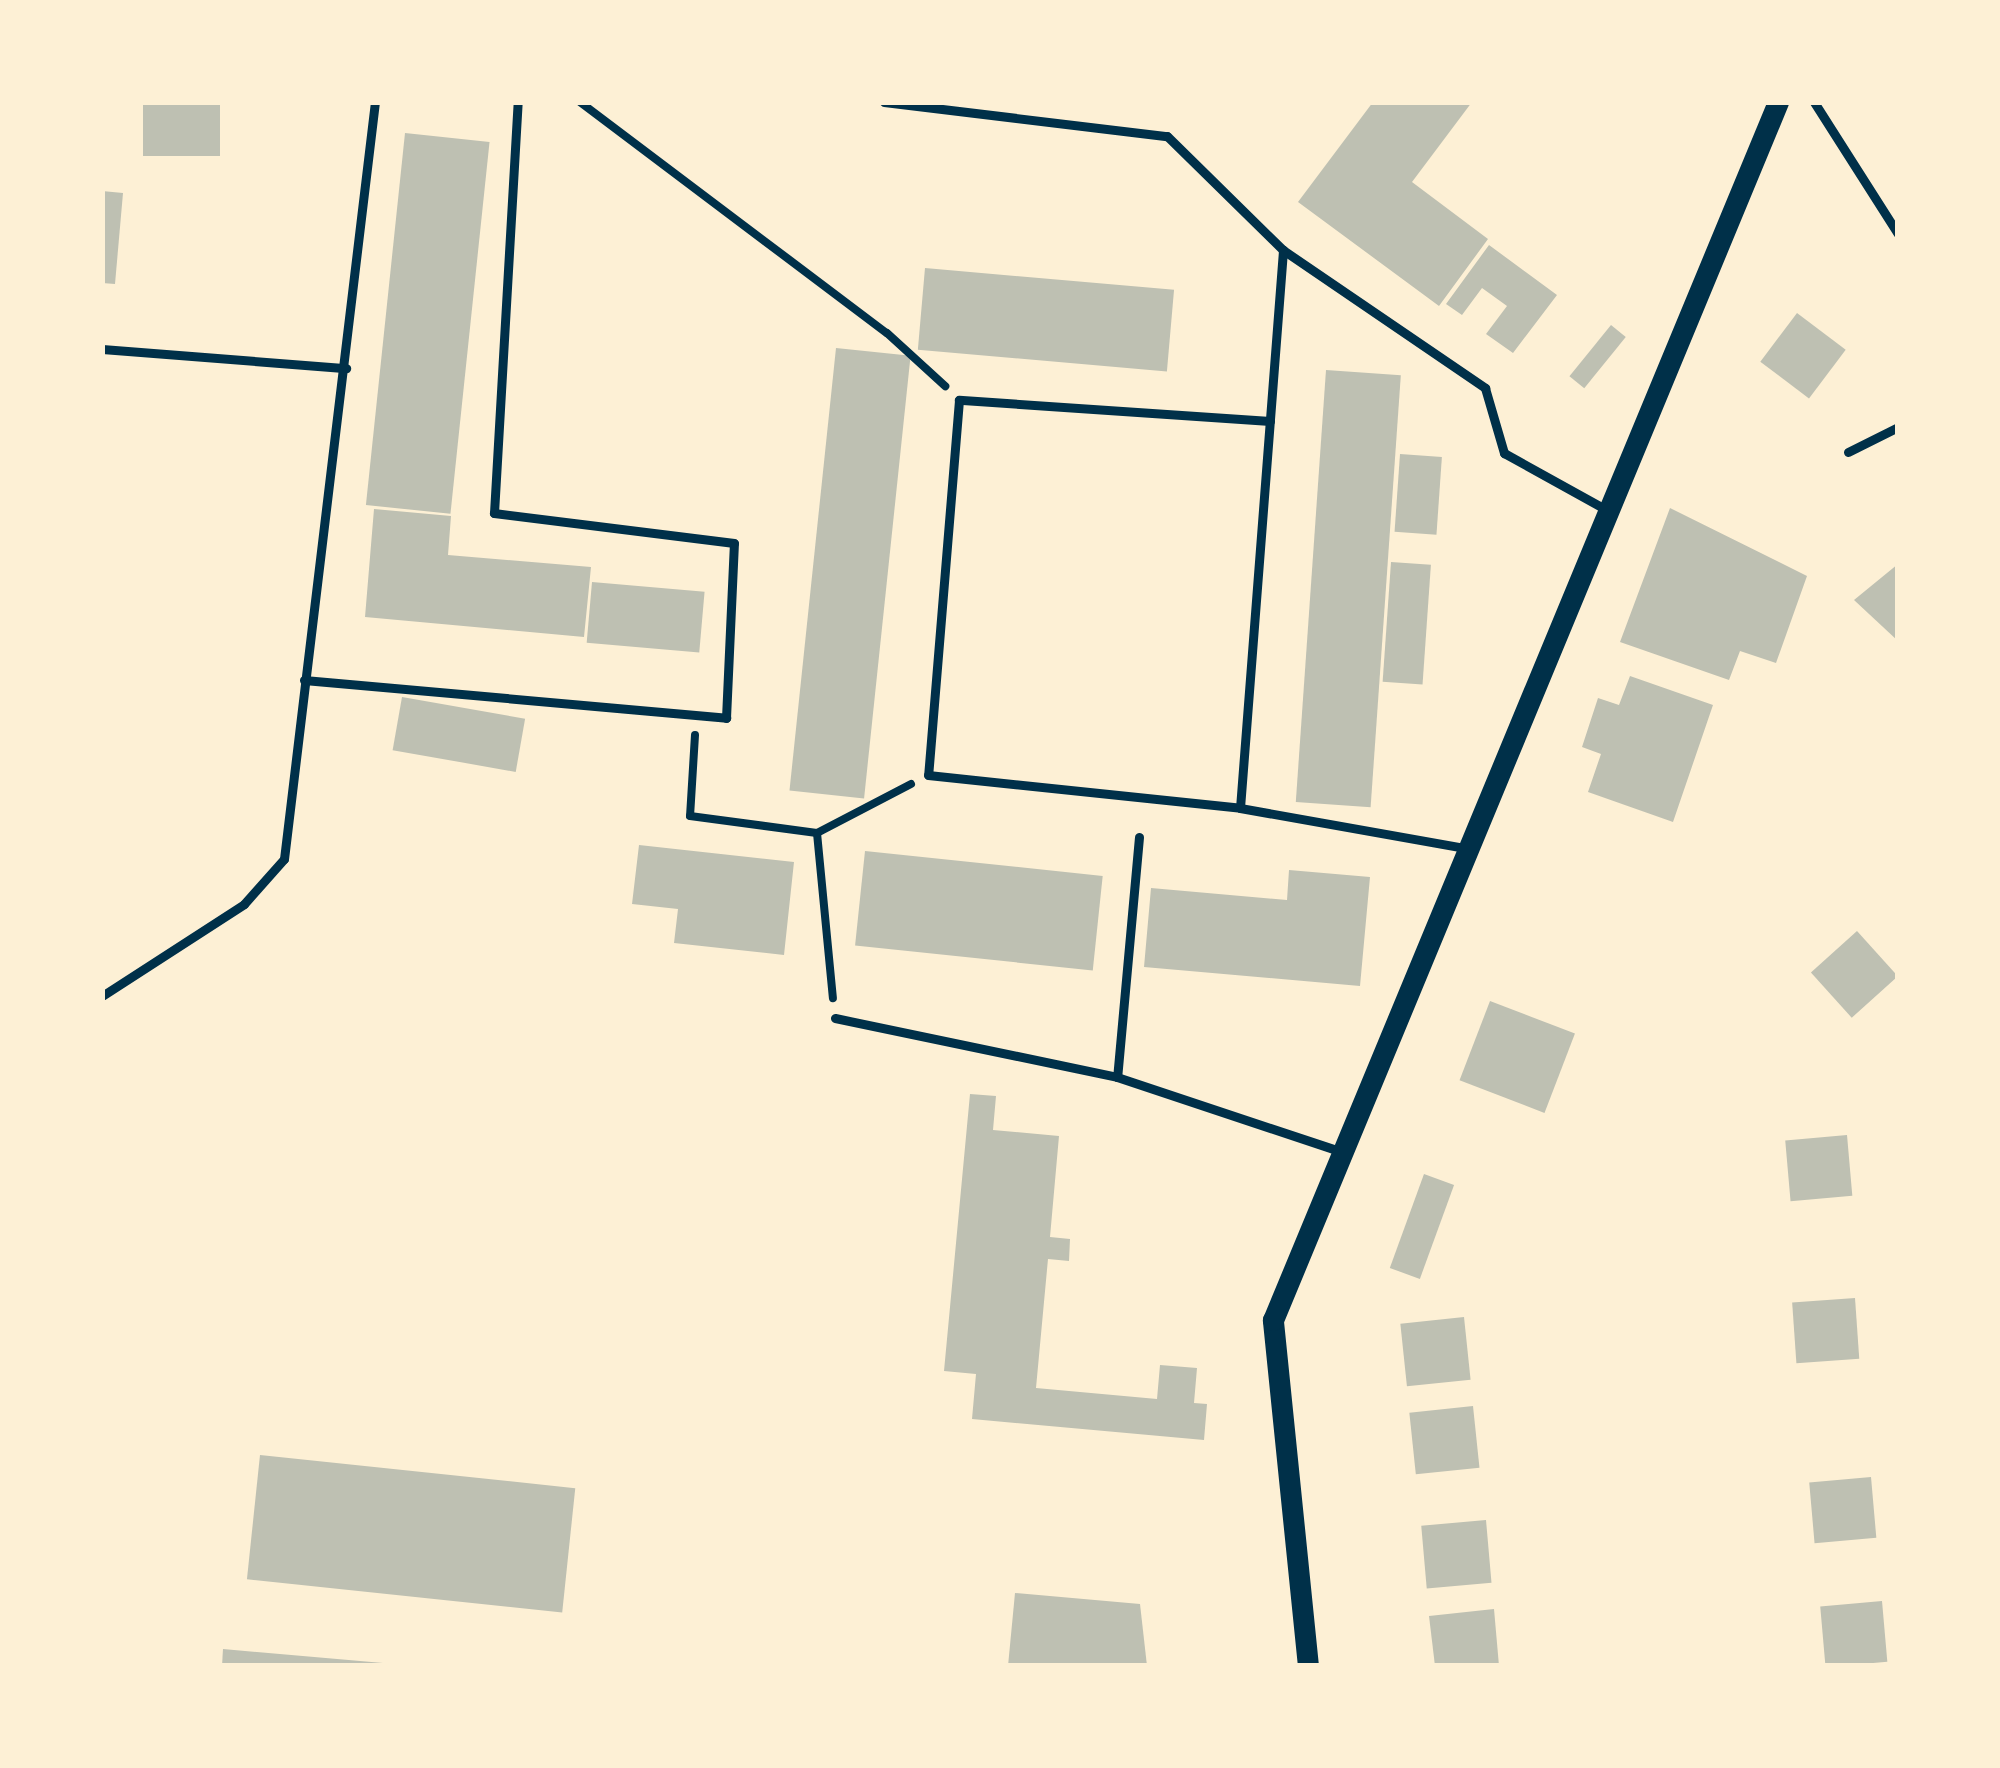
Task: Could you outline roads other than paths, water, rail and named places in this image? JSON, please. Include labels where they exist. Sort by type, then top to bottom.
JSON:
[{"type":"street","points":[[1308,1666],[1273,1320],[1778,102]]},
{"type":"lane","points":[[102,996],[244,904],[284,859],[375,102]]},
{"type":"lane","points":[[304,680],[726,718],[734,543],[494,513],[518,102]]},
{"type":"lane","points":[[884,102],[1167,136],[1283,250],[1485,388],[1504,453],[1608,510]]},
{"type":"lane","points":[[1814,102],[1898,234]]},
{"type":"lane","points":[[1240,808],[1283,250]]},
{"type":"lane","points":[[102,349],[346,368]]},
{"type":"lane","points":[[1270,421],[959,400],[928,775],[1240,808],[1468,848]]},
{"type":"lane","points":[[1849,452],[1898,427]]},
{"type":"lane","points":[[1117,1077],[1139,837]]},
{"type":"lane","points":[[835,1018],[1117,1077],[1342,1151]]}]
